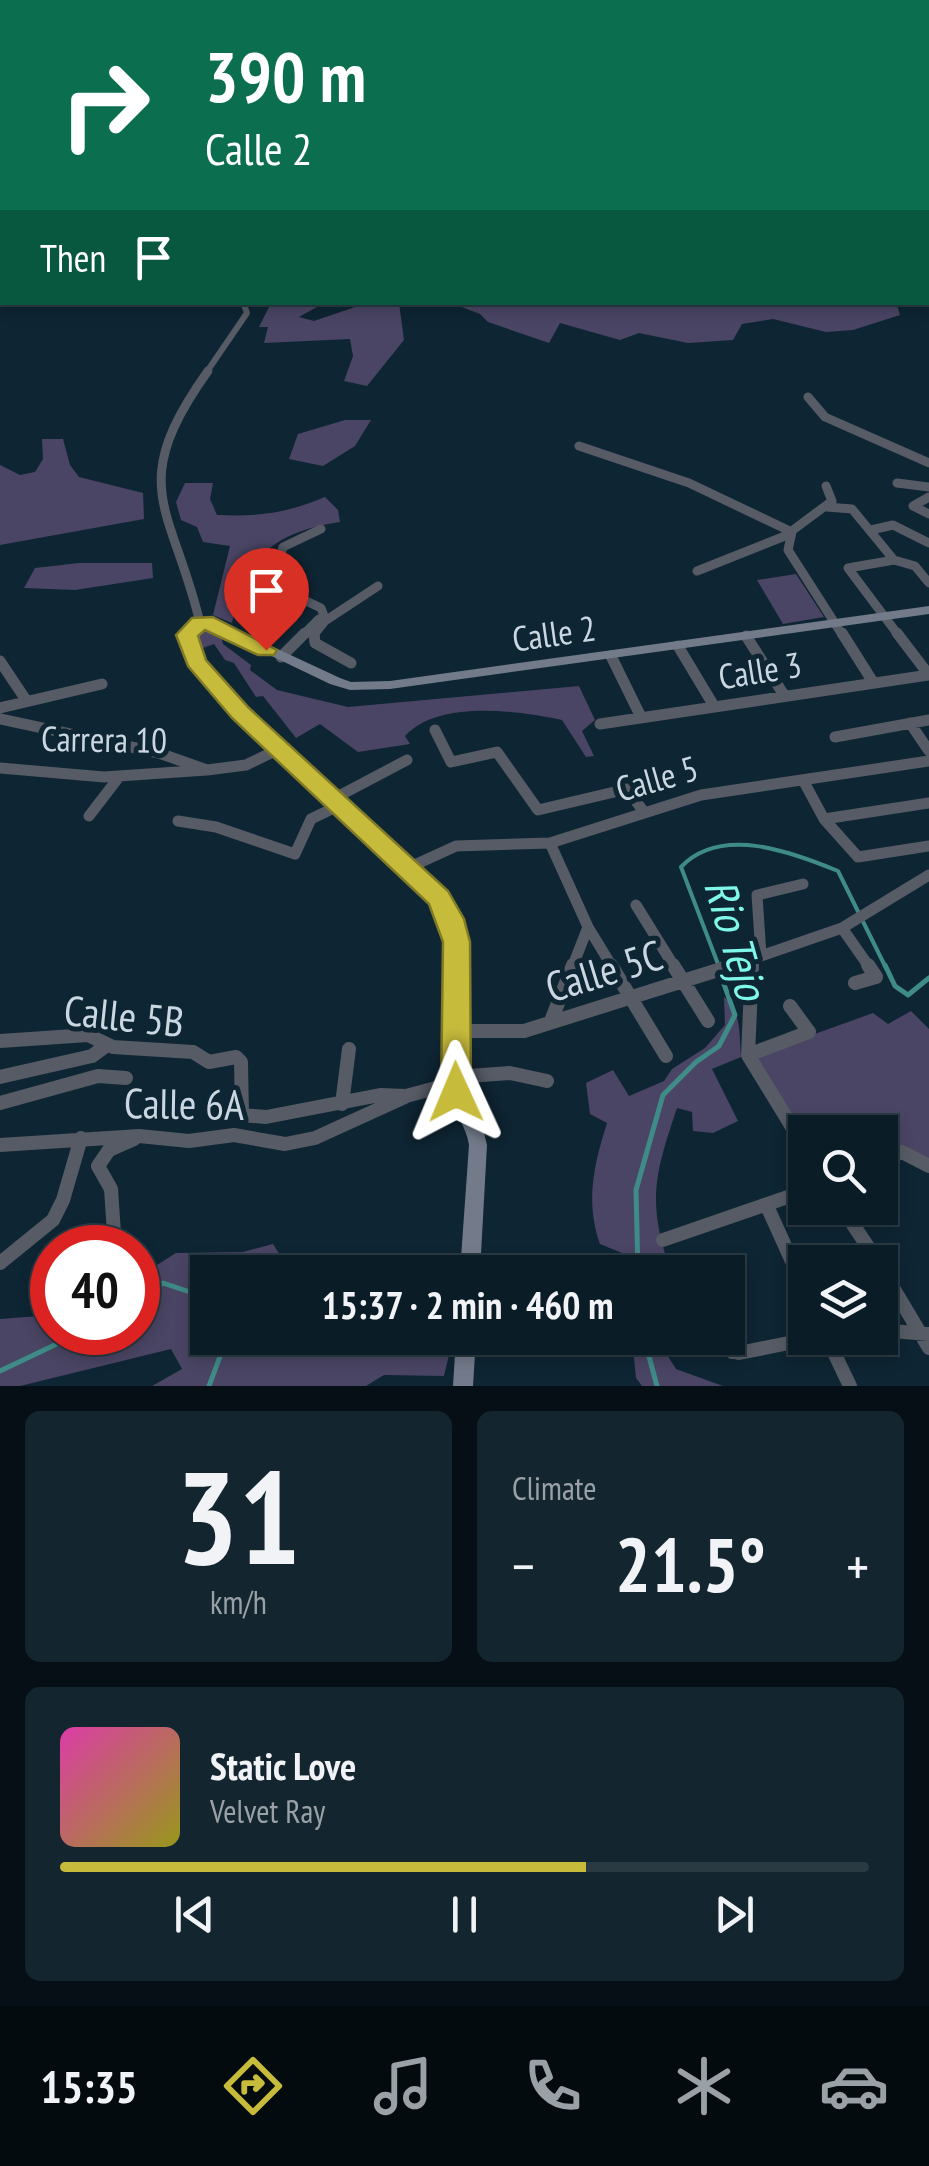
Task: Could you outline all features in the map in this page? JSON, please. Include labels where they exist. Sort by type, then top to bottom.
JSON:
[{"type":"street","points":[[244,305],[247,313],[164,443],[158,464],[158,489],[200,623],[187,635],[196,662],[240,713],[408,868],[438,898],[450,919],[457,942],[455,1080],[477,1127],[471,1255]]},
{"type":"street","points":[[808,397],[825,417],[929,463]]},
{"type":"street","points":[[580,446],[689,483],[792,532]]},
{"type":"street","points":[[897,483],[929,487]]},
{"type":"street","points":[[697,571],[749,549],[762,550],[792,532],[832,501],[826,486]]},
{"type":"street","points":[[929,497],[913,506],[929,514]]},
{"type":"street","points":[[827,507],[852,509],[894,560]]},
{"type":"street","points":[[871,530],[892,525],[929,543]]},
{"type":"street","points":[[321,529],[283,547],[272,585],[321,608],[324,616]]},
{"type":"street","points":[[792,532],[788,550],[873,682]]},
{"type":"street","points":[[929,583],[915,566],[894,560],[848,568],[929,675]]},
{"type":"street","points":[[351,664],[313,640],[317,630],[336,613],[378,586]]},
{"type":"street","name":"Calle 2","points":[[200,623],[221,626],[350,686],[450,679],[929,610]]},
{"type":"street","points":[[280,656],[324,616],[336,613]]},
{"type":"street","points":[[746,636],[784,695]]},
{"type":"street","points":[[678,646],[714,706]]},
{"type":"street","points":[[611,656],[641,717]]},
{"type":"street","points":[[0,661],[26,700]]},
{"type":"street","name":"Calle 3","points":[[600,724],[929,675]]},
{"type":"street","points":[[1,717],[26,700],[102,684]]},
{"type":"street","points":[[1,717],[159,753],[207,770]]},
{"type":"street","points":[[835,738],[929,720]]},
{"type":"street","points":[[910,723],[929,751]]},
{"type":"street","points":[[434,730],[451,762],[496,752],[538,810],[627,788],[644,812]]},
{"type":"street","name":"Carrera 10","points":[[0,768],[47,775],[119,776],[246,766],[279,749]]},
{"type":"street","points":[[178,821],[216,826],[296,854],[311,819],[407,760]]},
{"type":"street","name":"Calle 5","points":[[408,868],[456,846],[550,843],[701,795],[929,761]]},
{"type":"street","points":[[90,816],[119,776]]},
{"type":"street","points":[[803,780],[824,819],[858,856],[929,846]]},
{"type":"street","points":[[824,819],[929,803]]},
{"type":"street","points":[[550,843],[588,927],[666,1056]]},
{"type":"street","name":"Calle 5C","points":[[456,1031],[524,1031],[730,966],[844,926],[929,875]]},
{"type":"street","points":[[788,1120],[748,1055],[758,895],[803,884]]},
{"type":"street","points":[[636,906],[708,1021]]},
{"type":"street","points":[[844,926],[876,977],[855,983]]},
{"type":"street","points":[[551,1020],[588,927]]},
{"type":"street","points":[[748,1055],[809,1032],[790,1006]]},
{"type":"street","name":"Calle 5B","points":[[0,1041],[88,1035],[107,1045],[192,1052],[208,1062],[240,1058],[242,1115],[266,1117],[342,1104]]},
{"type":"street","points":[[0,1053],[26,1040]]},
{"type":"street","points":[[0,1077],[92,1056],[107,1045]]},
{"type":"street","points":[[349,1049],[342,1104],[380,1095],[406,1096],[455,1080],[510,1073],[547,1080]]},
{"type":"street","points":[[0,1103],[98,1076],[126,1078]]},
{"type":"street","name":"Calle 6A","points":[[0,1145],[82,1138],[139,1136],[189,1140],[234,1135],[285,1144],[315,1138],[406,1096]]},
{"type":"street","points":[[113,1225],[111,1189],[98,1166],[109,1150],[139,1136]]},
{"type":"street","points":[[0,1264],[34,1239],[57,1214],[64,1198],[70,1154],[82,1138]]},
{"type":"street","points":[[898,1154],[902,1152],[929,1166]]},
{"type":"street","points":[[663,1240],[788,1198]]},
{"type":"street","points":[[767,1206],[788,1252]]},
{"type":"street","points":[[898,1293],[927,1338]]},
{"type":"street","points":[[898,1333],[927,1338]]},
{"type":"street","points":[[745,1350],[753,1352],[788,1344]]},
{"type":"street","points":[[463,1386],[465,1355]]},
{"type":"street","points":[[835,1355],[850,1386]]},
{"type":"shaded area","points":[[270,305],[320,305],[299,317],[314,321],[361,305],[399,305],[404,340],[367,386],[344,381],[353,356],[350,339],[264,343],[268,327],[259,327]]},
{"type":"shaded area","points":[[456,305],[897,305],[900,315],[853,330],[826,332],[773,319],[742,324],[733,340],[688,343],[639,333],[620,340],[560,323],[549,343],[488,322],[480,314]]},
{"type":"shaded area","points":[[345,420],[371,420],[355,446],[323,466],[289,459],[298,434]]},
{"type":"shaded area","points":[[42,439],[63,439],[70,465],[79,477],[143,493],[144,519],[0,545],[0,465],[20,475],[35,472],[43,459]]},
{"type":"shaded area","points":[[185,483],[213,483],[210,499],[217,515],[272,513],[325,497],[338,510],[340,522],[296,533],[266,552],[246,580],[232,623],[213,615],[230,546],[203,542],[197,527],[181,520],[176,502]]},
{"type":"shaded area","points":[[79,563],[152,563],[153,578],[75,590],[24,588],[35,568]]},
{"type":"shaded area","points":[[796,574],[824,617],[783,624],[757,580]]},
{"type":"shaded area","points":[[209,627],[220,632],[223,644],[277,690],[348,707],[579,686],[595,720],[582,731],[594,756],[586,757],[562,720],[502,711],[458,712],[438,717],[405,736],[410,744],[358,752],[320,724],[296,738],[263,696],[256,697],[234,663],[225,660],[214,644],[200,649],[197,636],[200,629]]},
{"type":"shaded area","points":[[724,997],[737,1016],[741,1057],[712,1069],[738,1121],[713,1133],[693,1131],[692,1112],[677,1108],[656,1190],[665,1255],[622,1255],[600,1244],[592,1198],[607,1123],[590,1114],[586,1083],[613,1070],[629,1096],[664,1081],[672,1069],[705,1048],[725,1025]]},
{"type":"shaded area","points":[[911,1011],[929,1029],[929,1161],[898,1144],[898,1115],[791,1115],[754,1056],[873,1013],[888,1024]]},
{"type":"shaded area","points":[[273,1244],[280,1255],[190,1255],[190,1355],[449,1355],[444,1376],[384,1375],[366,1386],[152,1386],[182,1369],[171,1349],[160,1352],[160,1263],[176,1253],[243,1252]]},
{"type":"shaded area","points":[[30,1317],[30,1355],[147,1355],[20,1386],[0,1386],[0,1319]]},
{"type":"shaded area","points":[[634,1355],[667,1355],[676,1369],[723,1386],[642,1386],[636,1378]]},
{"type":"waterway","name":"Rio Tejo","points":[[718,964],[681,867],[697,854],[736,845],[779,850],[838,871],[886,968]]},
{"type":"waterway","name":"Rio Tejo","points":[[885,965],[895,986],[908,995],[929,978]]},
{"type":"waterway","name":"Rio Tejo","points":[[638,1255],[636,1190],[663,1095],[696,1062],[719,1046],[735,1015],[720,973]]},
{"type":"waterway","name":"Rio Tejo","points":[[160,1285],[190,1292]]},
{"type":"waterway","name":"Rio Tejo","points":[[0,1371],[34,1355]]},
{"type":"waterway","name":"Rio Tejo","points":[[209,1386],[221,1355]]},
{"type":"waterway","name":"Rio Tejo","points":[[649,1355],[657,1386]]},
{"type":"route","points":[[266,650],[213,623],[200,623],[187,635],[188,648],[196,662],[240,713],[342,804],[438,898],[457,942],[456,1092]]}]
